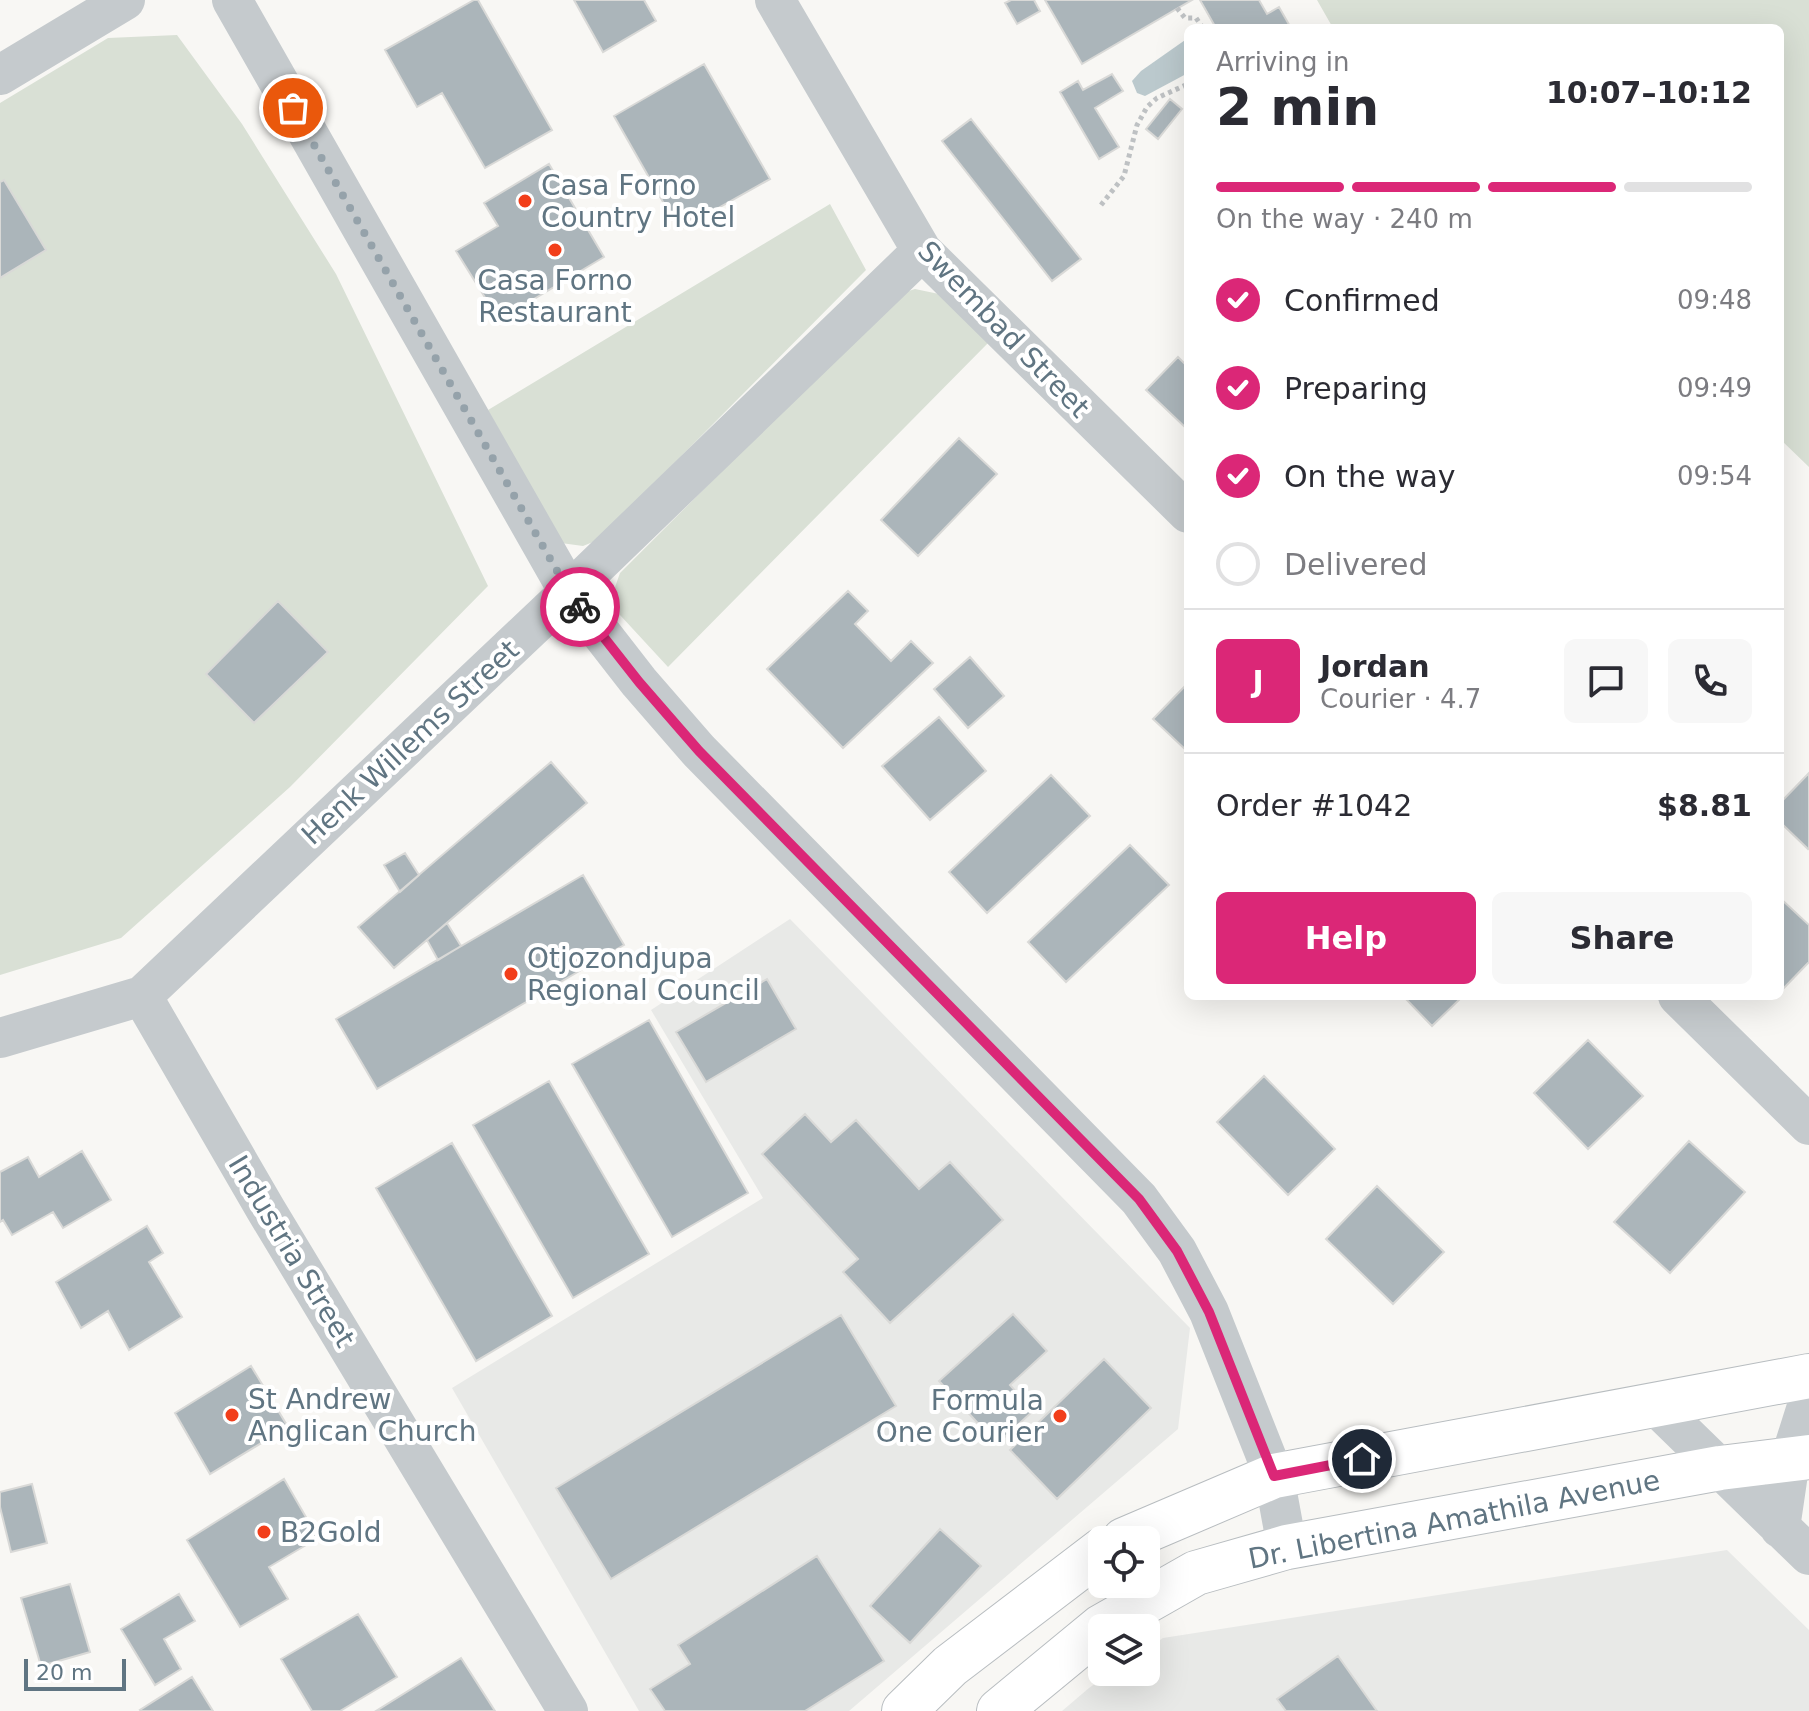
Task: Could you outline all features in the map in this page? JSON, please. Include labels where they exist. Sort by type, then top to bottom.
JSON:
[{"type":"main road","points":[[1157,1526],[1274,1476],[1809,1376]]},
{"type":"main road","name":"Dr. Libertina Amathila Avenue","points":[[999,1711],[1101,1627],[1196,1573],[1287,1547],[1720,1468],[1799,1459]]},
{"type":"main road","points":[[904,1711],[950,1666],[1088,1561]]},
{"type":"street","points":[[0,75],[125,0]]},
{"type":"street","points":[[232,0],[569,592],[639,682],[699,751],[1139,1199],[1177,1251],[1209,1312],[1274,1476],[1287,1547]]},
{"type":"street","name":"Swembad Street","points":[[775,0],[922,251],[1184,509]]},
{"type":"street","name":"Henk Willems Street","points":[[0,1038],[142,996],[569,592],[922,251]]},
{"type":"street","name":"Industria Street","points":[[142,996],[266,1210],[568,1711]]},
{"type":"street","points":[[1682,1000],[1809,1125]]},
{"type":"street","points":[[1780,1528],[1799,1459],[1809,1400]]},
{"type":"street","points":[[1654,1404],[1809,1555]]},
{"type":"path","points":[[1177,8],[1185,18],[1196,18],[1200,24]]},
{"type":"path","points":[[1101,205],[1124,176],[1137,125],[1147,107],[1157,98],[1184,86]]},
{"type":"shaded area","points":[[1317,0],[1809,0],[1809,467],[1784,443],[1784,24],[1331,24]]},
{"type":"shaded area","points":[[177,35],[242,124],[336,274],[488,586],[290,787],[121,938],[0,975],[0,103],[108,38]]},
{"type":"shaded area","points":[[1184,41],[1184,75],[1145,96],[1137,93],[1132,81],[1141,71]]},
{"type":"shaded area","points":[[830,204],[866,270],[598,540],[583,546],[561,543],[488,410]]},
{"type":"shaded area","points":[[915,289],[939,294],[990,341],[668,667],[620,615],[614,590],[620,573],[899,294]]},
{"type":"shaded area","points":[[790,919],[1190,1328],[1178,1429],[849,1711],[639,1711],[452,1388],[763,1198],[651,1010]]},
{"type":"shaded area","points":[[1727,1550],[1809,1630],[1809,1711],[1062,1711],[1092,1686],[1160,1686],[1160,1640]]},
{"type":"building","points":[[478,0],[552,130],[485,168],[442,93],[417,107],[385,50]]},
{"type":"building","points":[[574,0],[644,0],[656,21],[603,52]]},
{"type":"building","points":[[1034,0],[1040,11],[1017,24],[1005,3]]},
{"type":"building","points":[[1045,0],[1192,0],[1082,64]]},
{"type":"building","points":[[1200,0],[1259,0],[1267,14],[1279,7],[1289,24],[1214,24]]},
{"type":"building","points":[[704,64],[770,179],[679,230],[614,116]]},
{"type":"building","points":[[1112,74],[1123,91],[1095,108],[1119,147],[1099,159],[1060,92],[1078,81],[1083,90]]},
{"type":"building","points":[[1170,99],[1182,109],[1158,139],[1146,129]]},
{"type":"building","points":[[971,119],[1081,259],[1052,281],[942,141]]},
{"type":"building","points":[[549,164],[604,257],[499,320],[456,251],[498,226],[484,203]]},
{"type":"building","points":[[4,180],[46,250],[0,278],[0,182]]},
{"type":"building","points":[[1178,357],[1184,363],[1184,426],[1146,390]]},
{"type":"building","points":[[959,438],[997,474],[918,556],[881,520]]},
{"type":"building","points":[[848,591],[868,611],[855,624],[891,661],[911,641],[933,663],[843,748],[767,669]]},
{"type":"building","points":[[278,601],[328,652],[254,723],[206,674]]},
{"type":"building","points":[[970,657],[1004,696],[968,728],[934,689]]},
{"type":"building","points":[[1184,687],[1184,748],[1153,719]]},
{"type":"building","points":[[939,717],[986,771],[930,820],[882,766]]},
{"type":"building","points":[[551,762],[587,803],[394,968],[358,927]]},
{"type":"building","points":[[1809,773],[1808,849],[1784,826],[1784,799]]},
{"type":"building","points":[[1051,775],[1090,816],[987,913],[949,872]]},
{"type":"building","points":[[1130,845],[1169,885],[1066,982],[1028,942]]},
{"type":"building","points":[[405,853],[419,875],[400,892],[384,865]]},
{"type":"building","points":[[583,875],[624,945],[377,1089],[336,1019]]},
{"type":"building","points":[[1784,902],[1809,925],[1809,962],[1784,988]]},
{"type":"building","points":[[447,923],[461,946],[438,960],[427,940]]},
{"type":"building","points":[[767,979],[796,1029],[706,1082],[676,1032]]},
{"type":"building","points":[[1407,1000],[1459,1000],[1432,1026]]},
{"type":"building","points":[[649,1020],[748,1193],[672,1237],[572,1064]]},
{"type":"building","points":[[1588,1040],[1643,1096],[1588,1149],[1534,1093]]},
{"type":"building","points":[[1264,1076],[1335,1149],[1288,1195],[1217,1122]]},
{"type":"building","points":[[549,1081],[649,1254],[573,1298],[473,1125]]},
{"type":"building","points":[[805,1114],[831,1142],[856,1120],[919,1189],[950,1162],[1003,1220],[890,1323],[843,1272],[858,1259],[762,1154]]},
{"type":"building","points":[[1689,1141],[1745,1192],[1670,1273],[1614,1222]]},
{"type":"building","points":[[452,1143],[552,1316],[476,1361],[376,1188]]},
{"type":"building","points":[[82,1151],[111,1200],[63,1228],[53,1212],[12,1235],[3,1220],[0,1222],[0,1172],[28,1157],[39,1177]]},
{"type":"building","points":[[1377,1186],[1444,1252],[1393,1304],[1326,1239]]},
{"type":"building","points":[[147,1226],[163,1253],[149,1262],[182,1317],[129,1350],[108,1311],[81,1328],[56,1282]]},
{"type":"building","points":[[1013,1314],[1047,1351],[1010,1385],[1033,1411],[997,1444],[939,1381]]},
{"type":"building","points":[[841,1315],[896,1406],[611,1579],[556,1488]]},
{"type":"building","points":[[1104,1359],[1151,1408],[1057,1499],[1010,1450]]},
{"type":"building","points":[[251,1366],[288,1427],[210,1474],[175,1413]]},
{"type":"building","points":[[284,1479],[318,1538],[269,1567],[288,1599],[240,1627],[187,1540]]},
{"type":"building","points":[[32,1484],[47,1543],[11,1552],[0,1507],[0,1492]]},
{"type":"building","points":[[940,1529],[981,1566],[910,1643],[870,1606]]},
{"type":"building","points":[[817,1556],[884,1661],[805,1711],[665,1711],[650,1689],[690,1664],[678,1645]]},
{"type":"building","points":[[70,1584],[90,1652],[41,1666],[21,1598]]},
{"type":"building","points":[[179,1594],[195,1621],[164,1639],[181,1669],[155,1685],[121,1629]]},
{"type":"building","points":[[358,1614],[397,1677],[340,1711],[312,1711],[281,1659]]},
{"type":"building","points":[[1338,1656],[1377,1711],[1286,1711],[1277,1699]]},
{"type":"building","points":[[461,1658],[495,1711],[376,1711]]},
{"type":"building","points":[[192,1677],[213,1711],[140,1710]]},
{"type":"way so far","points":[[293,108],[580,607]]},
{"type":"place","name":"Casa Forno Country Hotel","points":[[525,201]]},
{"type":"place","name":"Casa Forno Restaurant","points":[[555,250]]},
{"type":"place","name":"Otjozondjupa Regional Council","points":[[511,974]]},
{"type":"place","name":"St Andrew Anglican Church","points":[[232,1415]]},
{"type":"place","name":"Formula One Courier","points":[[1060,1416]]},
{"type":"place","name":"B2Gold","points":[[264,1532]]},
{"type":"route","points":[[580,607],[699,751],[1139,1199],[1177,1251],[1209,1312],[1274,1476],[1362,1459]]}]
